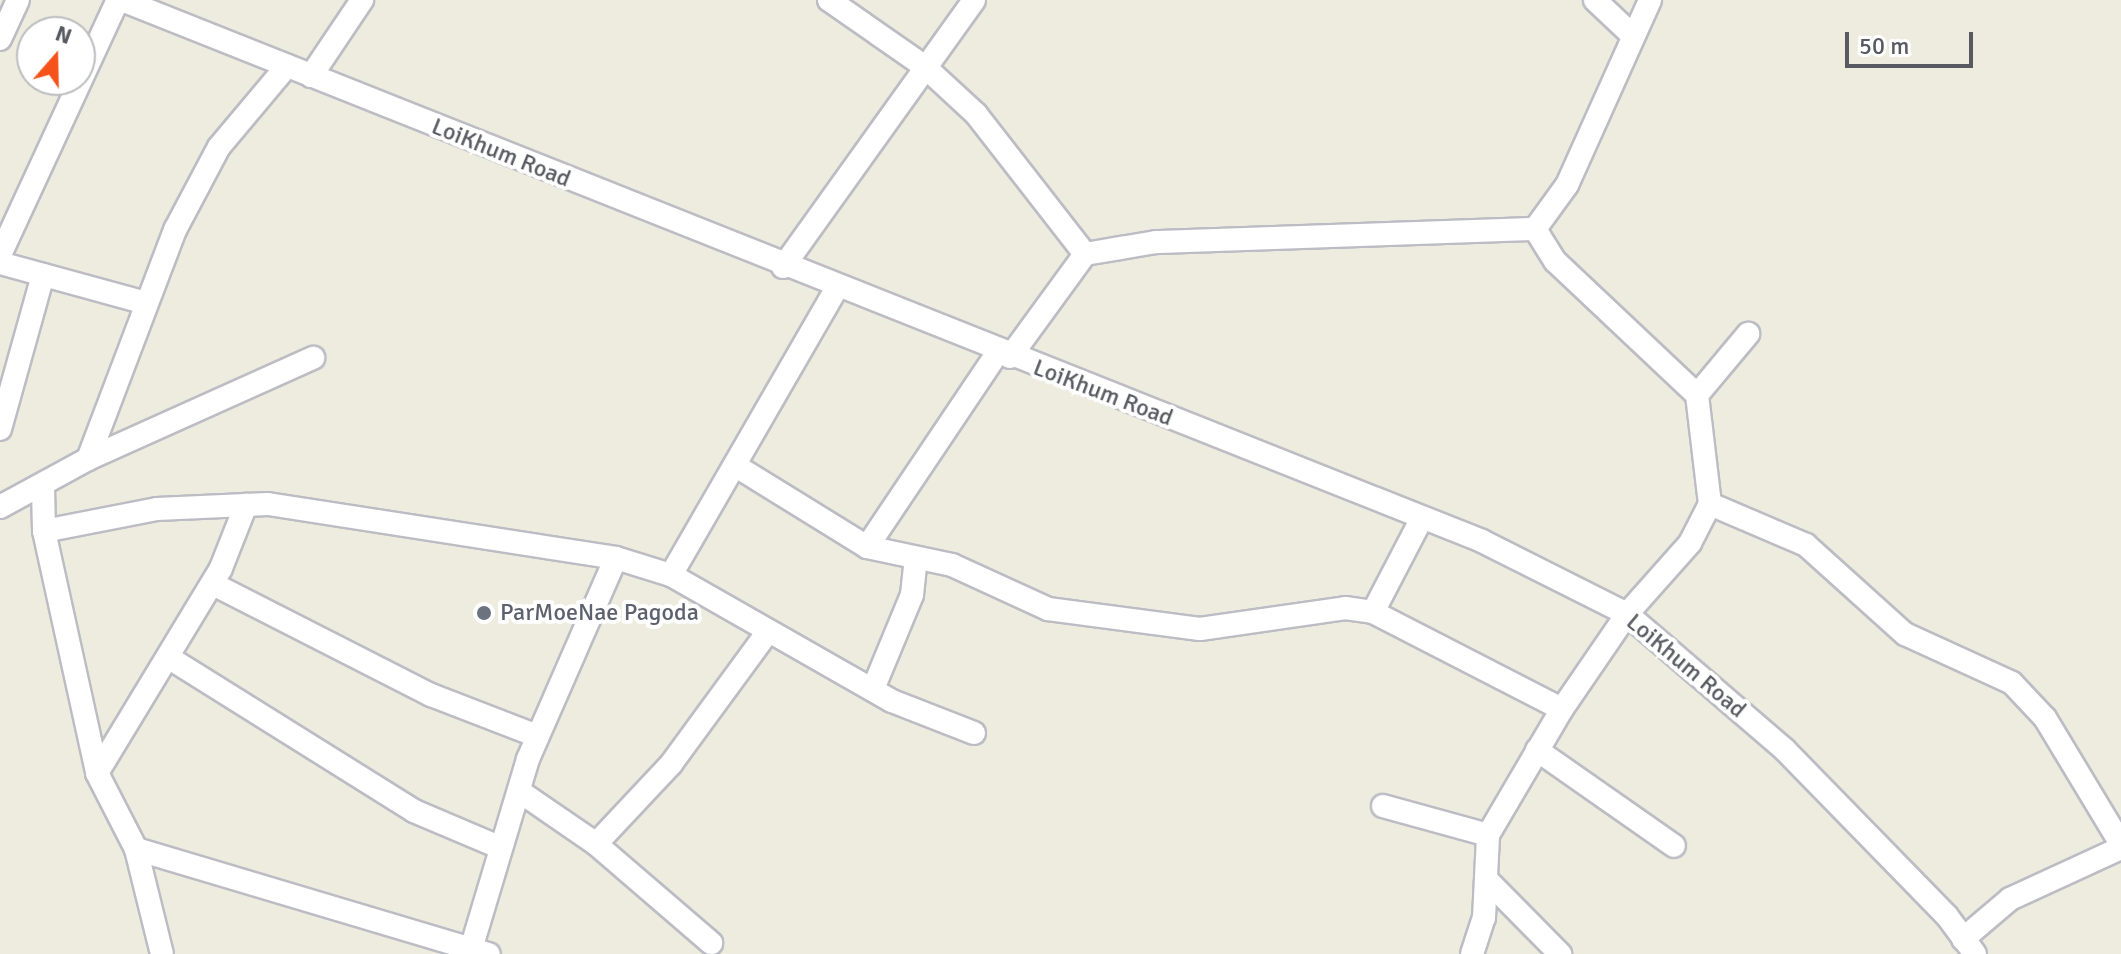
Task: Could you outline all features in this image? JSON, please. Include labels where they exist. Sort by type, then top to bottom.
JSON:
[{"type":"street","points":[[0,39],[18,0]]},
{"type":"street","points":[[0,255],[120,0]]},
{"type":"street","name":"LoiKhum Road","points":[[120,0],[836,289],[1422,518],[1627,614],[1784,749],[1969,946]]},
{"type":"street","points":[[311,76],[362,0]]},
{"type":"street","points":[[829,0],[924,66],[976,114],[1085,254]]},
{"type":"street","points":[[783,267],[974,0]]},
{"type":"street","points":[[1595,0],[1632,35]]},
{"type":"street","points":[[1535,229],[1567,185],[1650,0]]},
{"type":"street","points":[[88,459],[146,303],[219,147],[287,66]]},
{"type":"street","points":[[867,547],[1004,354],[1085,254],[1156,242],[1535,229]]},
{"type":"street","points":[[1472,954],[1488,881],[1488,835],[1562,709],[1627,614],[1690,543],[1710,504],[1697,395],[1555,261],[1535,229]]},
{"type":"street","points":[[0,263],[146,303]]},
{"type":"street","points":[[0,429],[43,275]]},
{"type":"street","points":[[671,575],[836,289]]},
{"type":"street","points":[[1697,395],[1748,334]]},
{"type":"street","points":[[0,507],[43,487],[88,459],[313,358]]},
{"type":"street","points":[[736,466],[867,547],[952,565],[1048,609],[1081,617],[1200,629],[1345,608],[1373,612],[1562,709]]},
{"type":"street","points":[[43,487],[44,531],[97,773],[136,849],[162,954]]},
{"type":"street","points":[[1710,504],[1806,545],[1905,634],[2012,683],[2045,718],[2121,846],[2010,899],[1969,946]]},
{"type":"street","points":[[44,531],[157,509],[246,505],[616,558],[671,575],[767,633],[873,689],[974,733]]},
{"type":"street","points":[[97,773],[171,659],[213,584],[246,505]]},
{"type":"street","points":[[1373,612],[1422,518]]},
{"type":"street","points":[[136,849],[480,952],[497,846],[537,736],[616,558]]},
{"type":"street","points":[[873,689],[912,595],[916,558]]},
{"type":"street","points":[[213,584],[431,695],[537,736]]},
{"type":"street","points":[[596,844],[671,764],[767,633]]},
{"type":"street","points":[[171,659],[414,811],[497,846]]},
{"type":"street","points":[[1537,750],[1674,846]]},
{"type":"street","points":[[519,791],[596,844],[711,943]]},
{"type":"street","points":[[1383,806],[1488,835]]},
{"type":"street","points":[[1488,881],[1560,954]]},
{"type":"place","name":"ParMoeNae Pagoda","points":[[484,613]]}]
